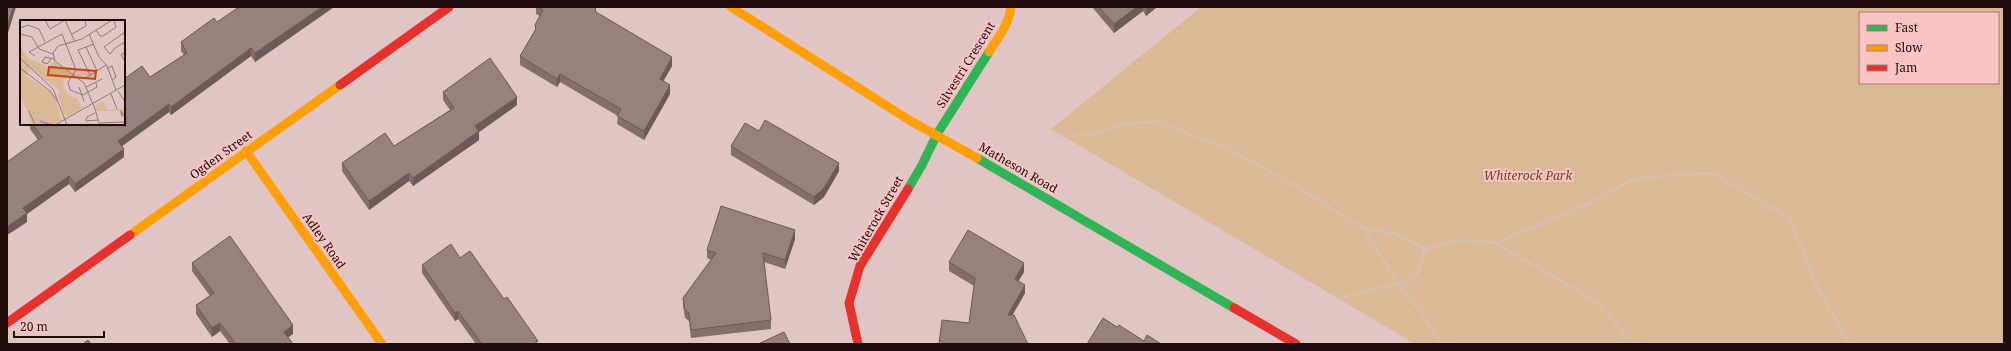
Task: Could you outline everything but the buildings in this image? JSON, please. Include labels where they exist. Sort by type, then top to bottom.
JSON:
[{"type":"street","name":"Ogden Street","points":[[7,323],[449,7]]},
{"type":"street","name":"Matheson Road","points":[[731,7],[904,117],[938,134],[1296,344]]},
{"type":"street","name":"Silvestri Crescent","points":[[938,134],[1003,31],[1010,15],[1011,7]]},
{"type":"street","name":"Whiterock Street","points":[[858,344],[850,303],[860,266],[922,165],[938,134]]},
{"type":"street","name":"Adley Road","points":[[246,151],[382,344]]},
{"type":"path","points":[[1051,137],[1090,135],[1121,124],[1155,122],[1221,145],[1292,184],[1363,228],[1396,234],[1425,249],[1462,240],[1495,243],[1595,301],[1634,344]]},
{"type":"path","points":[[1495,243],[1590,203],[1632,180],[1648,177],[1712,174],[1790,218],[1814,280],[1849,344]]},
{"type":"path","points":[[1363,228],[1398,283],[1420,311],[1441,344]]},
{"type":"path","points":[[1330,302],[1409,281],[1417,273],[1425,249]]},
{"type":"green space","name":"Whiterock Park","points":[[1201,7],[2004,7],[2004,344],[1415,344],[1051,129]]},
{"type":"traffic: fast","points":[[908,189],[937,134],[989,52]]},
{"type":"traffic: fast","points":[[977,158],[1234,308]]},
{"type":"traffic: slow","points":[[731,7],[909,120],[977,158]]},
{"type":"traffic: slow","points":[[989,52],[1006,25],[1011,7]]},
{"type":"traffic: slow","points":[[130,235],[340,85]]},
{"type":"traffic: slow","points":[[246,151],[382,344]]},
{"type":"traffic: jam","points":[[340,85],[449,7]]},
{"type":"traffic: jam","points":[[858,344],[849,303],[860,266],[908,189]]},
{"type":"traffic: jam","points":[[7,323],[130,235]]},
{"type":"traffic: jam","points":[[1234,308],[1296,344]]}]
